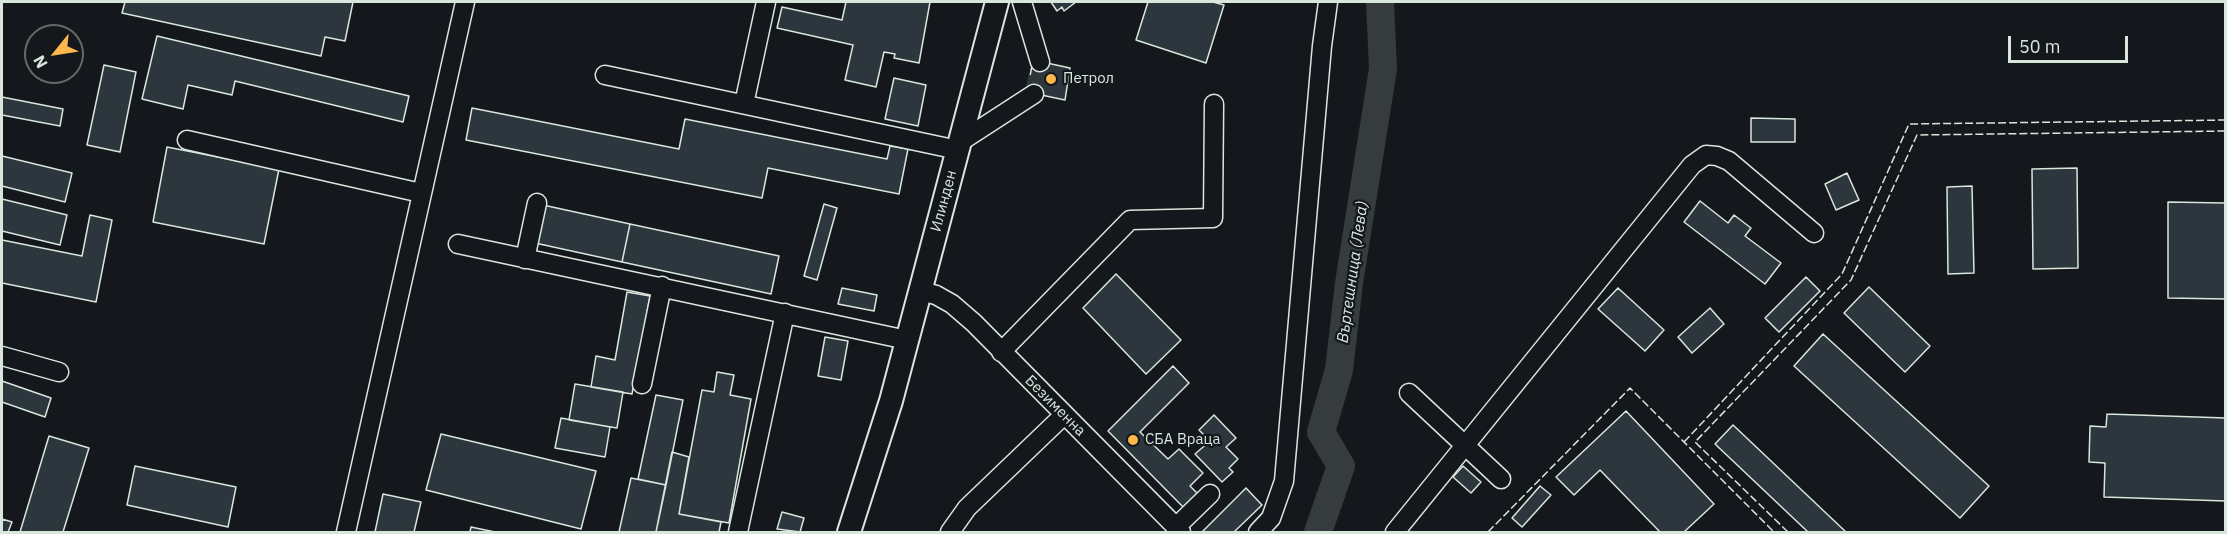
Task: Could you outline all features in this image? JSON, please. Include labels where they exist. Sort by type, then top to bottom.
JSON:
[{"type":"main road","points":[[990,2],[990,32]]},
{"type":"main road","name":"Илинден","points":[[849,532],[891,401],[998,2]]},
{"type":"main road","name":"Илинден","points":[[865,532],[891,401]]},
{"type":"street","points":[[346,532],[465,2]]},
{"type":"street","points":[[744,104],[766,2]]},
{"type":"street","points":[[1022,2],[1040,62]]},
{"type":"street","points":[[1258,532],[1271,518],[1284,481],[1322,46],[1328,2]]},
{"type":"street","points":[[605,75],[959,146],[1034,94]]},
{"type":"street","points":[[1001,352],[1130,220],[1214,218],[1214,104]]},
{"type":"street","points":[[187,140],[421,194]]},
{"type":"street","points":[[1395,532],[1680,177],[1706,155],[1717,156],[1729,161],[1814,233]]},
{"type":"street","points":[[525,259],[537,203]]},
{"type":"street","points":[[458,244],[907,340]]},
{"type":"street","points":[[642,384],[662,286]]},
{"type":"street","name":"Безименна","points":[[921,291],[936,295],[952,304],[974,323],[1179,530]]},
{"type":"street","points":[[738,532],[784,313]]},
{"type":"street","points":[[2,356],[59,372]]},
{"type":"street","points":[[1409,393],[1502,479]]},
{"type":"street","points":[[950,532],[967,508],[1064,415]]},
{"type":"street","points":[[1179,530],[1210,494]]},
{"type":"building","points":[[125,2],[353,2],[345,41],[325,37],[321,56],[122,13]]},
{"type":"building","points":[[846,2],[930,2],[919,63],[894,58],[895,54],[884,52],[876,87],[845,80],[853,45],[777,28],[782,7],[842,20]]},
{"type":"building","points":[[1051,2],[1076,2],[1064,11],[1062,7],[1057,11]]},
{"type":"building","points":[[1148,2],[1213,2],[1224,5],[1206,63],[1136,40]]},
{"type":"building","points":[[157,36],[409,96],[403,122],[235,81],[232,95],[188,85],[183,109],[142,99]]},
{"type":"building","points":[[1033,60],[1070,68],[1065,100],[1027,92]]},
{"type":"building","points":[[104,65],[136,72],[120,152],[87,145]]},
{"type":"building","points":[[894,78],[926,85],[918,126],[885,119]]},
{"type":"building","points":[[2,97],[63,109],[60,126],[2,115]]},
{"type":"building","points":[[472,108],[679,149],[685,119],[887,159],[890,146],[908,149],[899,194],[768,168],[762,198],[466,140]]},
{"type":"building","points":[[1751,118],[1795,119],[1795,142],[1751,142]]},
{"type":"building","points":[[167,147],[279,169],[264,244],[153,222]]},
{"type":"building","points":[[2,156],[72,173],[65,202],[2,186]]},
{"type":"building","points":[[2077,168],[2078,268],[2033,269],[2032,169]]},
{"type":"building","points":[[1847,173],[1859,200],[1836,210],[1825,184]]},
{"type":"building","points":[[1972,186],[1974,273],[1948,274],[1947,187]]},
{"type":"building","points":[[2,199],[67,215],[60,245],[2,231]]},
{"type":"building","points":[[1700,201],[1728,223],[1734,215],[1751,228],[1745,236],[1781,263],[1765,284],[1684,222]]},
{"type":"building","points":[[2168,202],[2226,203],[2226,299],[2168,298]]},
{"type":"building","points":[[824,204],[837,208],[817,280],[804,276]]},
{"type":"building","points":[[543,205],[630,224],[622,262],[535,243]]},
{"type":"building","points":[[90,215],[112,220],[96,302],[2,283],[2,240],[82,256]]},
{"type":"building","points":[[630,224],[779,256],[771,294],[622,262]]},
{"type":"building","points":[[1116,274],[1181,340],[1146,374],[1083,308]]},
{"type":"building","points":[[1806,277],[1820,291],[1779,332],[1765,318]]},
{"type":"building","points":[[1869,287],[1930,346],[1905,372],[1844,313]]},
{"type":"building","points":[[842,288],[877,295],[874,311],[838,304]]},
{"type":"building","points":[[1618,288],[1664,330],[1645,351],[1598,309]]},
{"type":"building","points":[[627,292],[650,296],[632,394],[591,387],[596,356],[615,360]]},
{"type":"building","points":[[1710,308],[1724,324],[1692,353],[1678,337]]},
{"type":"building","points":[[1823,334],[1989,486],[1960,518],[1794,366]]},
{"type":"building","points":[[825,337],[848,341],[841,380],[818,376]]},
{"type":"building","name":"СБА Враца","points":[[1173,366],[1189,383],[1140,432],[1168,459],[1179,449],[1203,473],[1190,486],[1201,497],[1187,511],[1108,431]]},
{"type":"building","points":[[717,372],[734,375],[730,395],[751,399],[729,523],[679,514],[702,390],[714,392]]},
{"type":"building","points":[[2,381],[51,398],[45,417],[2,402]]},
{"type":"building","points":[[575,384],[623,392],[617,428],[569,420]]},
{"type":"building","points":[[656,395],[683,400],[666,485],[638,479]]},
{"type":"building","points":[[1626,411],[1714,504],[1684,532],[1660,532],[1600,470],[1574,495],[1556,477]]},
{"type":"building","points":[[2107,414],[2226,418],[2226,501],[2104,497],[2105,463],[2089,462],[2090,426],[2106,427]]},
{"type":"building","points":[[1214,415],[1236,438],[1226,447],[1238,459],[1229,468],[1233,472],[1222,482],[1195,454],[1210,441],[1199,430]]},
{"type":"building","points":[[561,418],[610,427],[605,457],[555,448]]},
{"type":"building","points":[[1733,425],[1846,532],[1808,532],[1715,444]]},
{"type":"building","points":[[441,434],[596,471],[581,529],[426,490]]},
{"type":"building","points":[[49,436],[89,448],[63,532],[20,532]]},
{"type":"building","points":[[672,452],[689,457],[679,514],[721,522],[719,532],[656,532]]},
{"type":"building","points":[[135,466],[236,487],[228,527],[127,505]]},
{"type":"building","points":[[1463,466],[1481,482],[1471,493],[1453,477]]},
{"type":"building","points":[[631,478],[666,485],[656,532],[619,532]]},
{"type":"building","points":[[1540,486],[1551,495],[1522,527],[1512,518]]},
{"type":"building","points":[[1246,488],[1262,505],[1234,532],[1203,531]]},
{"type":"building","points":[[383,494],[421,502],[414,532],[375,532]]},
{"type":"building","points":[[782,512],[804,518],[800,532],[777,529]]},
{"type":"building","points":[[2,519],[12,522],[8,532],[2,532]]},
{"type":"building","points":[[471,527],[495,532],[470,532]]},
{"type":"waterway","name":"Въртешница (Лева)","points":[[1318,532],[1341,466],[1321,432],[1339,370],[1349,283],[1383,69],[1380,2]]},
{"type":"tunnel","points":[[1034,94],[1040,62]]},
{"type":"fence","points":[[1684,442],[1842,274],[1909,124],[2226,120]]},
{"type":"fence","points":[[1788,532],[1695,442],[1851,280],[1917,135],[2226,131]]},
{"type":"fence","points":[[1488,532],[1630,388],[1774,532]]},
{"type":"place","name":"Петрол","points":[[1051,79]]},
{"type":"place","name":"СБА Враца","points":[[1133,440]]}]
